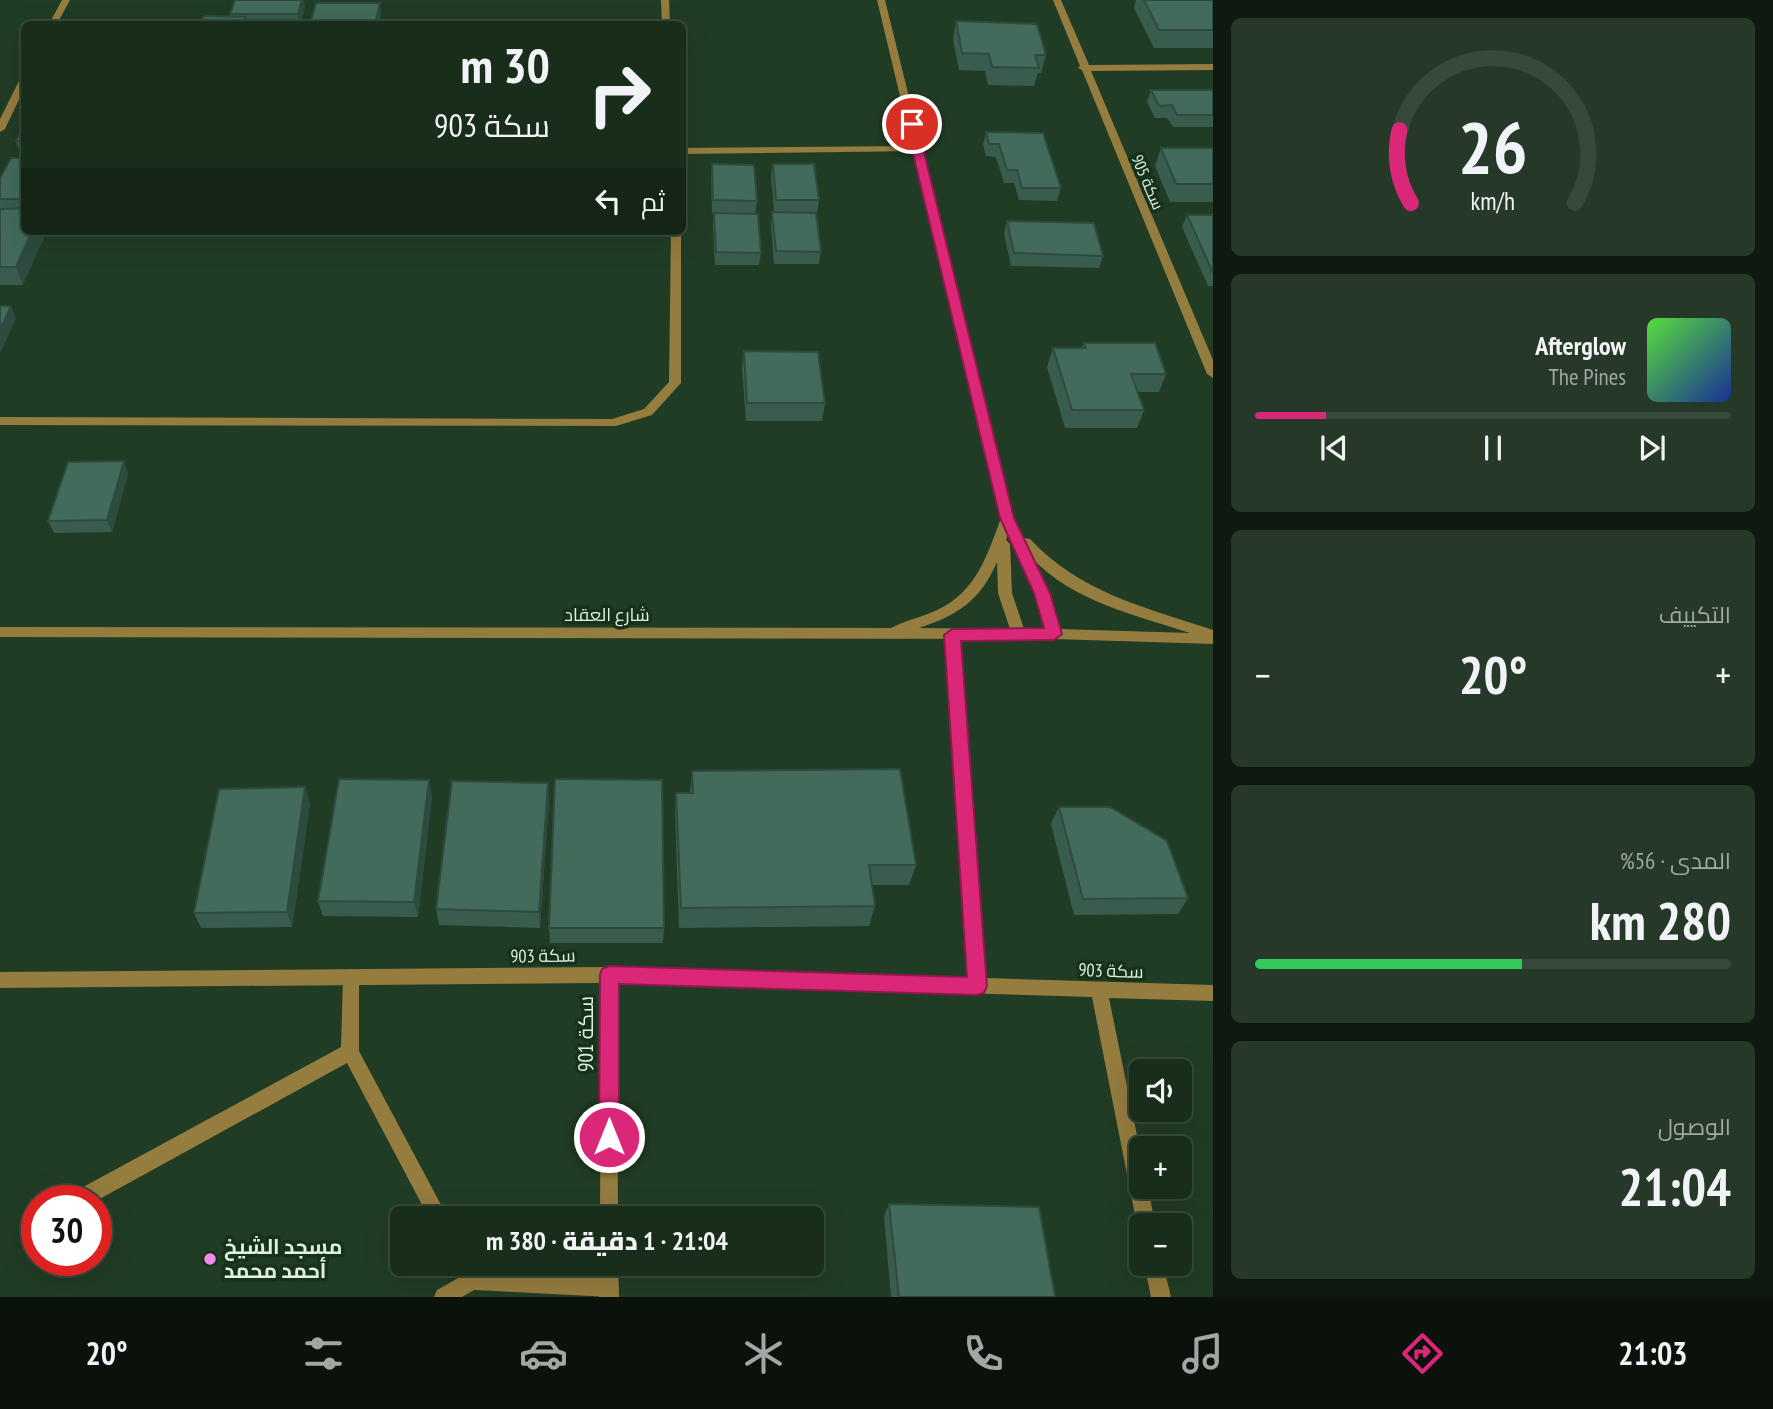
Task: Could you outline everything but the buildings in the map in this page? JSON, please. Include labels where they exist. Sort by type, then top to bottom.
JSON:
[{"type":"street","points":[[55,21],[66,0]]},
{"type":"street","points":[[664,0],[666,21]]},
{"type":"street","points":[[881,0],[1007,518],[1042,593],[1054,634]]},
{"type":"street","name":"سكة 905","points":[[1057,0],[1083,68],[1213,374]]},
{"type":"street","points":[[1083,68],[1213,67]]},
{"type":"street","points":[[0,128],[21,87]]},
{"type":"street","points":[[686,151],[918,149]]},
{"type":"street","points":[[0,421],[612,424],[648,412],[675,383],[676,235]]},
{"type":"street","points":[[1007,518],[1001,554],[1005,593],[1019,634]]},
{"type":"street","points":[[884,635],[945,614],[968,598],[986,578],[1007,518]]},
{"type":"street","points":[[1007,518],[1043,563],[1070,582],[1107,599],[1213,637]]},
{"type":"street","name":"شارع العقاد","points":[[0,632],[1054,634],[1213,637]]},
{"type":"street","points":[[952,635],[977,986]]},
{"type":"street","name":"سكة 903","points":[[0,981],[609,975],[1213,993]]},
{"type":"street","name":"سكة 901","points":[[609,975],[609,1206]]},
{"type":"street","points":[[351,977],[350,1052],[433,1206]]},
{"type":"street","points":[[1099,990],[1144,1213]]},
{"type":"street","points":[[106,1185],[350,1052]]},
{"type":"street","points":[[444,1297],[464,1276]]},
{"type":"street","points":[[496,1276],[608,1292]]},
{"type":"street","points":[[1157,1276],[1161,1297]]},
{"type":"place","name":"مسجد الشيخ أحمد محمد","points":[[210,1259]]},
{"type":"route","points":[[609,1137],[609,975],[977,986],[952,635],[1054,634],[1042,593],[1007,518],[912,124]]}]
